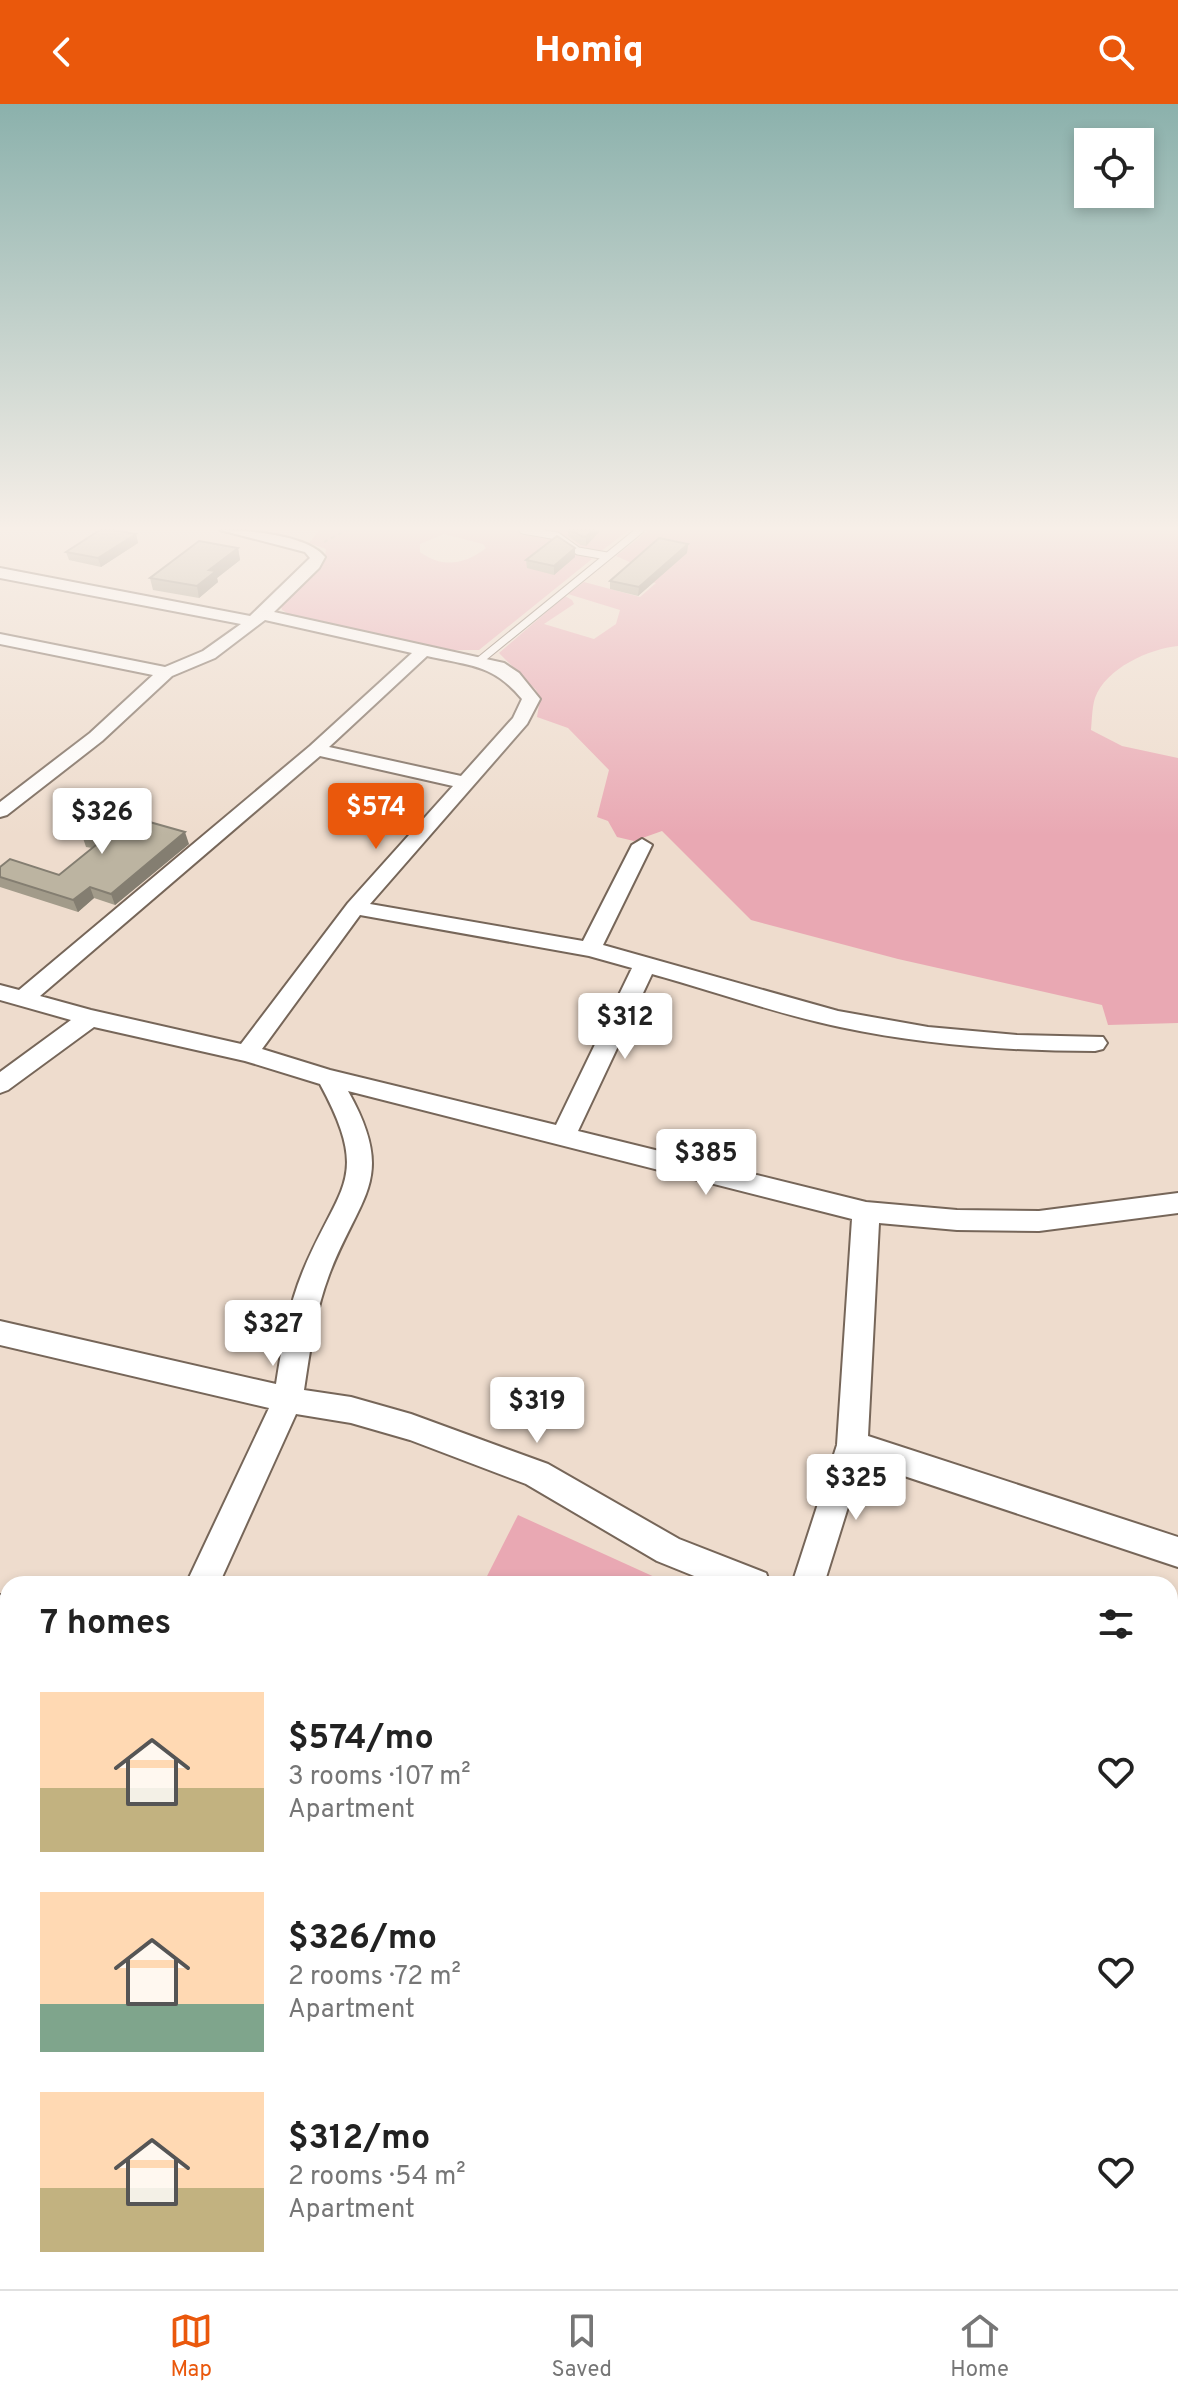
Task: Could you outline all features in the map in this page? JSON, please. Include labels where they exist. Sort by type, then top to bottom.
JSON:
[{"type":"street","points":[[0,811],[96,737],[166,672],[212,655],[242,632]]},
{"type":"street","points":[[247,1053],[355,908],[521,720],[531,699],[513,677],[498,667],[327,632]]},
{"type":"street","points":[[0,639],[166,672]]},
{"type":"street","points":[[23,998],[316,750],[423,651]]},
{"type":"street","points":[[316,750],[466,783]]},
{"type":"street","points":[[590,949],[642,845]]},
{"type":"street","points":[[355,908],[590,949],[838,1019],[913,1032],[1017,1043],[1095,1043]]},
{"type":"street","points":[[563,1136],[645,965]]},
{"type":"street","points":[[0,992],[90,1018],[247,1053],[329,1078],[866,1212],[957,1220],[1039,1221],[1178,1203]]},
{"type":"street","points":[[0,1084],[90,1018]]},
{"type":"street","points":[[206,1576],[288,1400],[297,1344],[315,1274],[354,1192],[361,1167],[356,1129],[329,1078]]},
{"type":"street","points":[[811,1576],[852,1445],[866,1212]]},
{"type":"street","points":[[0,1333],[288,1400],[351,1410],[411,1427],[537,1474],[668,1550],[734,1576]]},
{"type":"street","points":[[852,1445],[1178,1552]]},
{"type":"lane","points":[[479,661],[514,632]]},
{"type":"shaded area","points":[[366,632],[501,632],[479,650],[453,650]]},
{"type":"shaded area","points":[[523,632],[571,632],[594,639],[604,632],[1178,632],[1178,646],[1154,651],[1130,662],[1118,669],[1101,687],[1095,698],[1091,730],[1122,746],[1178,758],[1178,1023],[1108,1025],[1102,1005],[898,959],[751,920],[662,831],[634,841],[617,837],[608,821],[597,817],[609,770],[568,728],[537,717],[540,699],[536,690],[499,653]]},
{"type":"shaded area","points":[[518,1515],[652,1576],[487,1576]]},
{"type":"building","points":[[121,804],[148,812],[139,819],[185,832],[111,894],[90,887],[73,900],[0,877],[0,867],[10,859],[59,875],[101,841],[82,835]]}]
